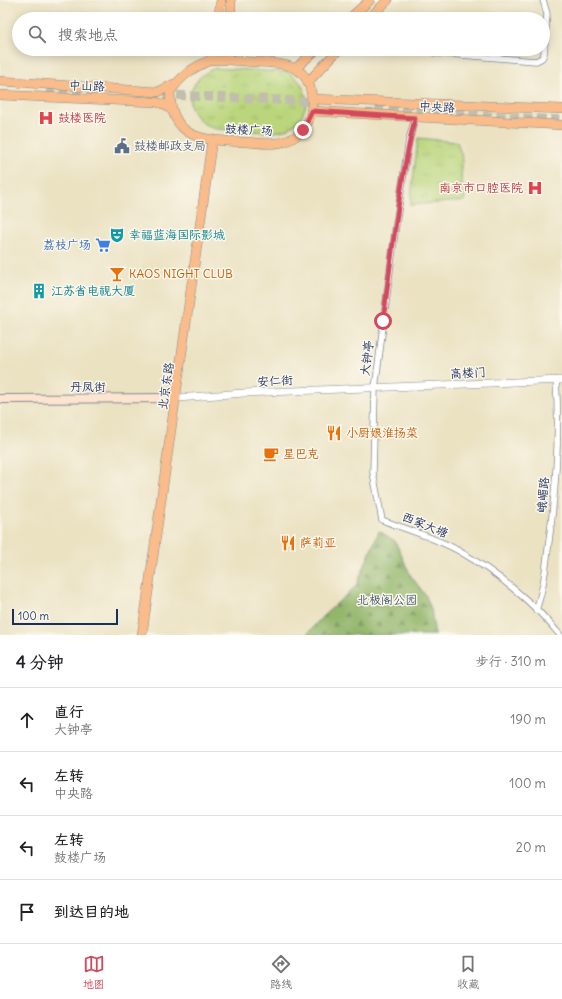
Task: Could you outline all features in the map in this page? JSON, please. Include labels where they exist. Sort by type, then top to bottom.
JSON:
[{"type":"main road","points":[[219,12],[221,0]]},
{"type":"main road","points":[[231,0],[231,12]]},
{"type":"main road","points":[[356,12],[370,0]]},
{"type":"main road","points":[[377,10],[388,0]]},
{"type":"main road","points":[[211,60],[212,56]]},
{"type":"main road","points":[[228,56],[228,60]]},
{"type":"main road","points":[[0,81],[158,92],[167,89],[198,65],[211,60],[279,63],[296,68],[309,56]]},
{"type":"main road","points":[[308,82],[333,56]]},
{"type":"main road","name":"鼓楼广场","points":[[170,109],[181,126],[188,132],[202,139],[279,144],[295,138],[304,129],[312,111],[312,99],[308,82],[296,68]]},
{"type":"main road","points":[[170,109],[170,92],[177,82]]},
{"type":"main road","name":"中山路","points":[[0,94],[156,102],[166,105],[170,109]]},
{"type":"main road","name":"中央路","points":[[312,99],[562,109]]},
{"type":"main road","name":"中央路","points":[[312,111],[415,118],[562,125]]},
{"type":"main road","name":"北京东路","points":[[142,635],[177,398],[212,140]]},
{"type":"main road","name":"丹凤街","points":[[0,399],[177,398]]},
{"type":"street","points":[[543,0],[546,12]]},
{"type":"street","points":[[480,56],[536,61],[543,56]]},
{"type":"street","name":"大钟亭","points":[[375,389],[396,224],[409,140],[415,118]]},
{"type":"street","name":"高楼门","points":[[375,389],[559,380]]},
{"type":"street","name":"峨嵋路","points":[[536,610],[542,592],[555,492],[557,399],[559,380]]},
{"type":"street","name":"安仁街","points":[[177,398],[375,389]]},
{"type":"street","name":"西家大塘","points":[[375,389],[373,473],[382,520],[458,550],[510,586],[560,635]]},
{"type":"green space","points":[[215,68],[287,72],[291,74],[300,82],[304,90],[306,106],[303,113],[295,124],[281,131],[265,132],[211,128],[200,121],[194,114],[190,105],[190,96],[193,86],[202,75]]},
{"type":"green space","points":[[418,138],[457,142],[463,160],[461,176],[465,201],[410,205]]},
{"type":"green space","name":"北极阁公园","points":[[379,531],[395,541],[411,576],[426,596],[431,609],[435,635],[306,635],[322,617],[356,586]]},
{"type":"tunnel","points":[[46,89],[97,92]]},
{"type":"tunnel","points":[[150,94],[319,102]]},
{"type":"tunnel","points":[[375,110],[562,120]]},
{"type":"place","name":"鼓楼医院","points":[[46,118]]},
{"type":"place","name":"鼓楼邮政支局","points":[[122,146]]},
{"type":"place","name":"南京市口腔医院","points":[[535,188]]},
{"type":"place","name":"幸福蓝海国际影城","points":[[117,235]]},
{"type":"place","name":"荔枝广场","points":[[103,245]]},
{"type":"place","name":"KAOS NIGHT CLUB","points":[[117,274]]},
{"type":"place","name":"江苏省电视大厦","points":[[39,291]]},
{"type":"place","name":"小厨娘淮扬菜","points":[[334,433]]},
{"type":"place","name":"星巴克","points":[[271,454]]},
{"type":"place","name":"萨莉亚","points":[[288,543]]},
{"type":"route","points":[[303,130],[308,123],[312,111],[415,118],[409,140],[383,321]]}]
